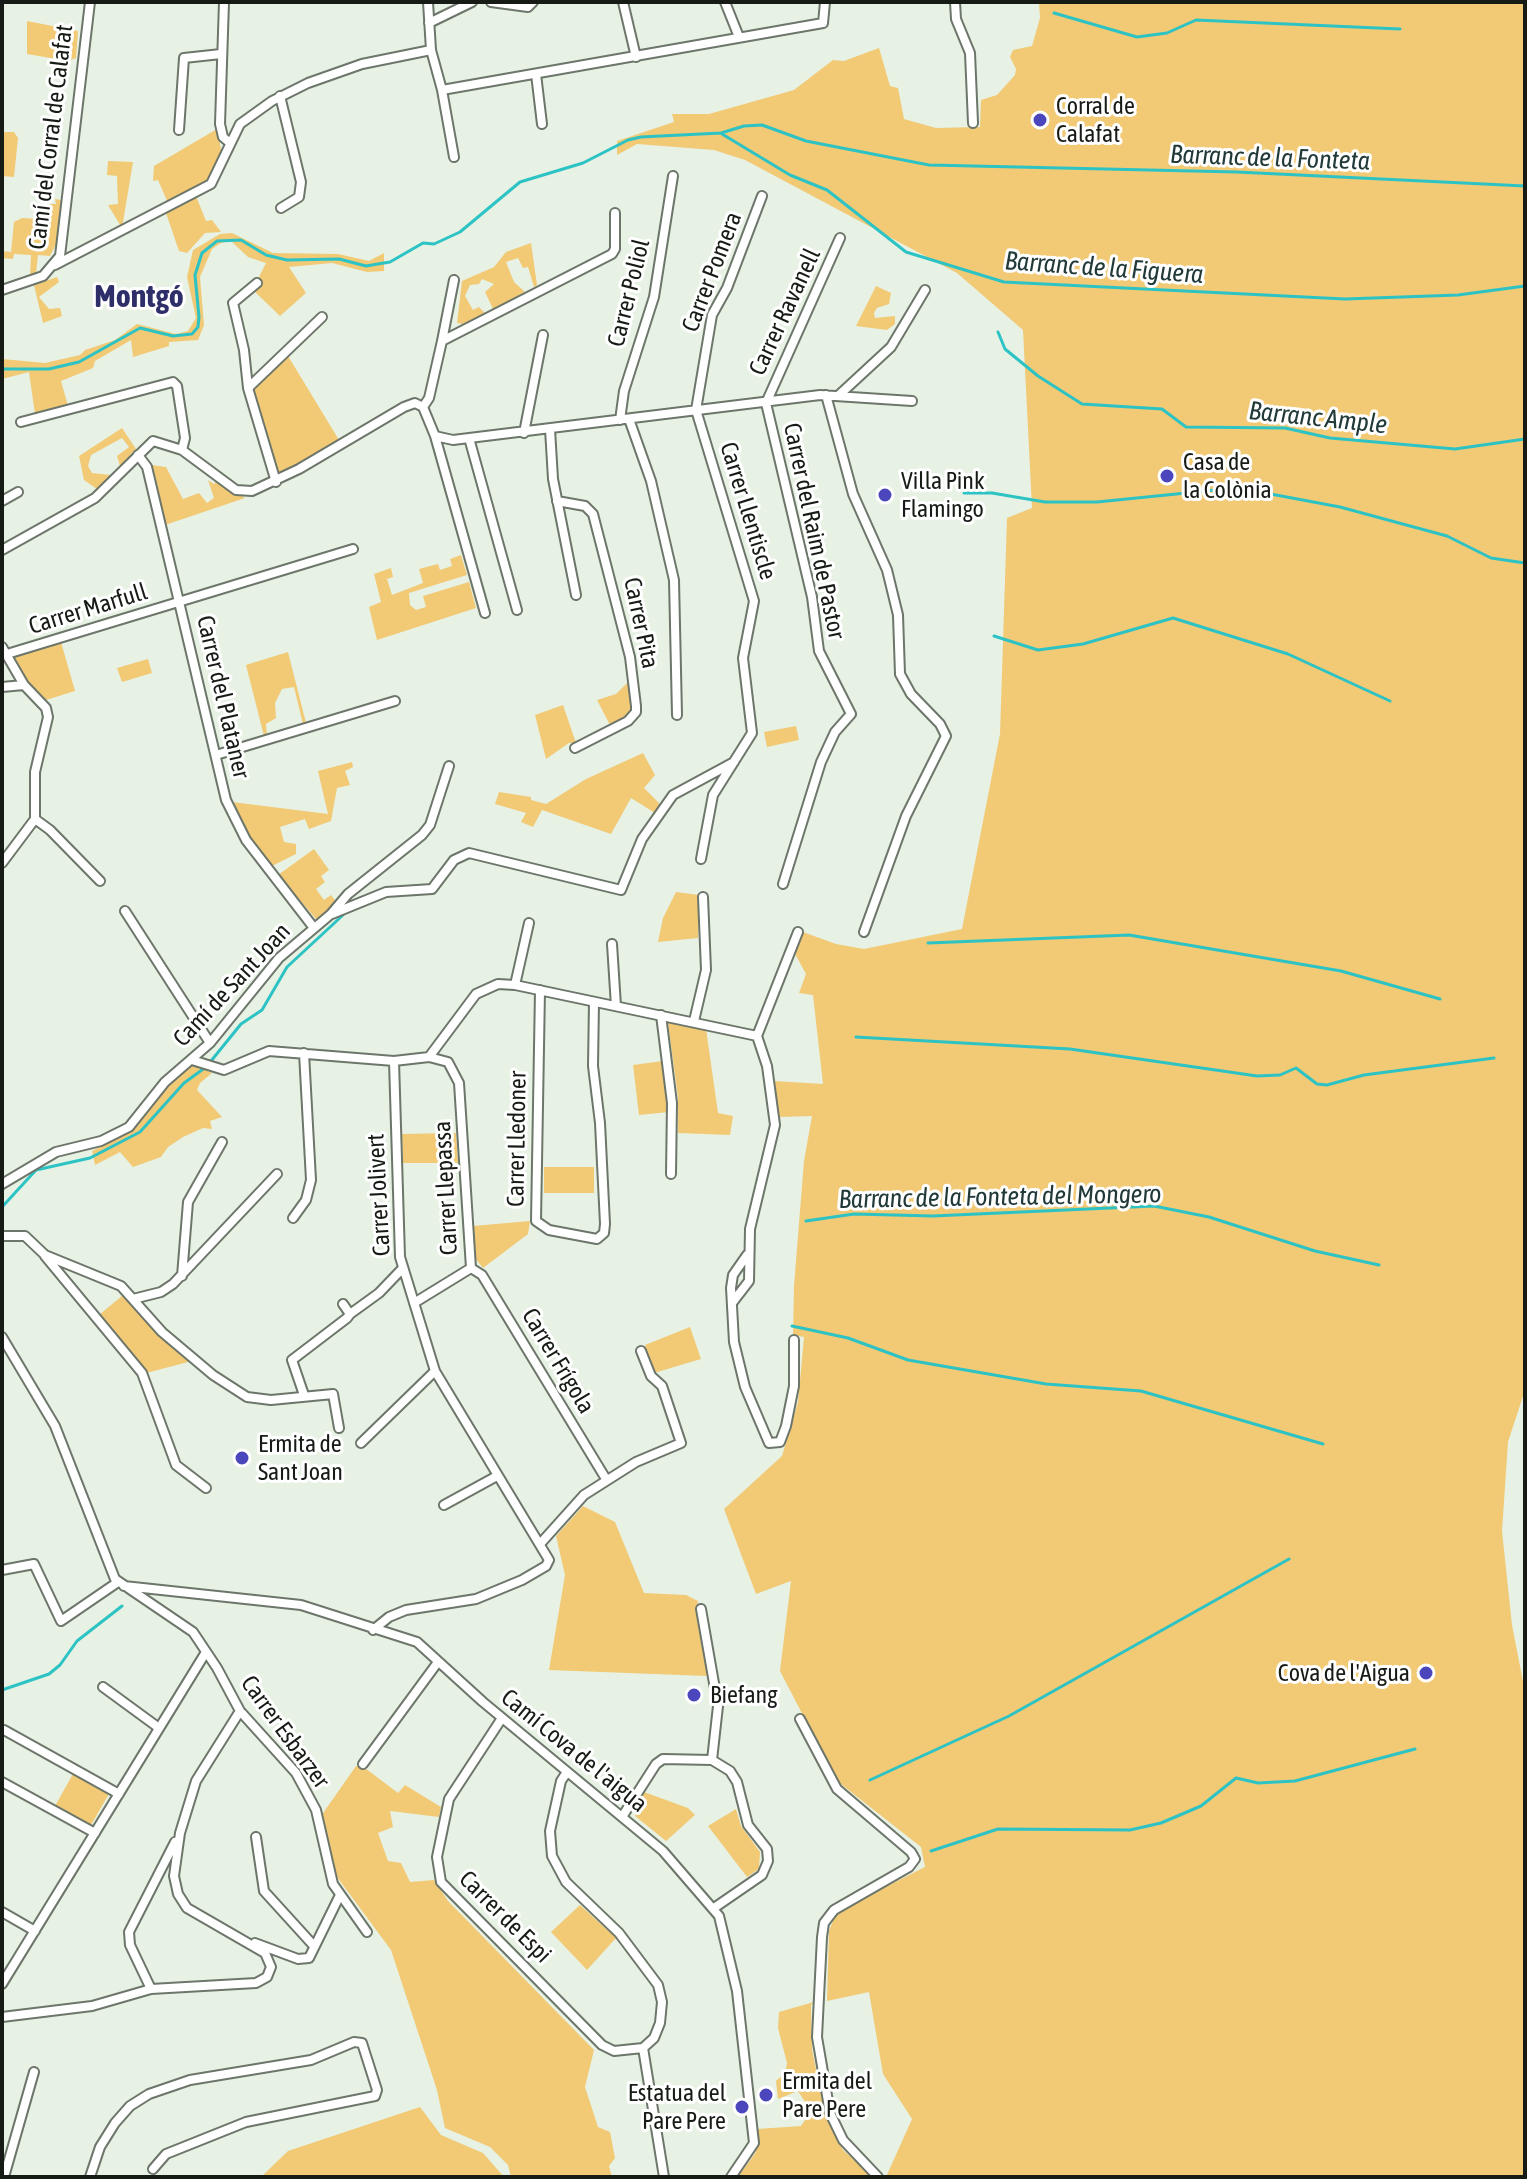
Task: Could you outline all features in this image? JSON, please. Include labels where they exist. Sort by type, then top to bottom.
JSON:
[{"type":"street","name":"Camí del Corral de Calafat","points":[[2,290],[37,279],[55,265],[62,248],[79,67],[90,2]]},
{"type":"street","points":[[224,2],[220,124],[223,137],[230,143]]},
{"type":"street","points":[[428,2],[431,50],[454,157]]},
{"type":"street","points":[[429,23],[472,2]]},
{"type":"street","points":[[491,2],[528,7],[533,2]]},
{"type":"street","points":[[623,2],[636,57]]},
{"type":"street","points":[[725,2],[739,37]]},
{"type":"street","points":[[442,90],[823,23],[826,19],[825,2]]},
{"type":"street","points":[[955,2],[956,19],[970,53],[973,123]]},
{"type":"street","points":[[55,265],[211,184],[240,124],[280,96],[362,64],[431,50]]},
{"type":"street","points":[[179,130],[184,58],[221,54]]},
{"type":"street","points":[[536,74],[542,124]]},
{"type":"street","points":[[280,96],[301,182],[299,197],[281,208]]},
{"type":"street","name":"Carrer Poliol","points":[[624,419],[624,391],[654,297],[673,176]]},
{"type":"street","name":"Carrer Pomera","points":[[696,410],[712,315],[727,288],[762,196]]},
{"type":"street","points":[[442,341],[612,254],[615,249],[615,213]]},
{"type":"street","name":"Carrer Ravanell","points":[[766,403],[840,238]]},
{"type":"street","points":[[423,407],[429,398],[454,280]]},
{"type":"street","points":[[257,283],[233,303],[244,350],[248,388],[276,482]]},
{"type":"street","points":[[838,396],[891,347],[925,290]]},
{"type":"street","points":[[248,388],[322,317]]},
{"type":"street","points":[[524,433],[543,335]]},
{"type":"street","points":[[21,422],[173,382],[177,386],[185,438],[182,450]]},
{"type":"street","points":[[826,395],[853,494],[887,570],[898,615],[900,674],[911,694],[940,724],[946,736],[906,816],[864,932]]},
{"type":"street","points":[[435,436],[469,438],[524,433],[826,395],[912,401]]},
{"type":"street","points":[[2,550],[95,498],[156,440],[182,450],[236,490],[255,490],[276,482],[415,403],[423,407],[435,436],[485,613]]},
{"type":"street","name":"Carrer del Raim de Pastor","points":[[766,403],[812,597],[820,656],[851,714],[835,732],[821,762],[783,884]]},
{"type":"street","name":"Carrer Llentiscle","points":[[696,410],[754,598],[743,658],[751,737],[735,762]]},
{"type":"street","points":[[624,419],[651,481],[674,580],[677,715]]},
{"type":"street","points":[[550,429],[557,501],[576,595]]},
{"type":"street","points":[[469,438],[517,610]]},
{"type":"street","name":"Carrer del Plataner","points":[[138,455],[147,467],[216,755],[236,824],[314,928]]},
{"type":"street","points":[[2,501],[18,492]]},
{"type":"street","name":"Carrer Pita","points":[[557,501],[585,506],[593,514],[630,657],[636,706],[636,712],[628,721],[575,748]]},
{"type":"street","name":"Carrer Marfull","points":[[4,651],[353,549]]},
{"type":"street","points":[[2,863],[35,819],[35,772],[48,717],[46,708],[24,685],[4,651]]},
{"type":"street","points":[[2,687],[24,685]]},
{"type":"street","points":[[216,755],[395,701]]},
{"type":"street","points":[[701,859],[713,795],[735,762]]},
{"type":"street","points":[[331,914],[390,891],[432,889],[454,860],[469,853],[621,890],[642,839],[673,795],[735,762]]},
{"type":"street","name":"Camí de Sant Joan","points":[[2,1184],[56,1152],[122,1132],[136,1121],[174,1073],[210,1043],[272,965],[331,914],[348,894],[392,861],[430,825],[449,766]]},
{"type":"street","points":[[35,819],[100,881]]},
{"type":"street","points":[[694,1021],[706,970],[703,897]]},
{"type":"street","points":[[125,911],[210,1043]]},
{"type":"street","points":[[515,985],[529,923]]},
{"type":"street","points":[[732,1303],[749,1281],[747,1255],[751,1223],[775,1125],[767,1066],[757,1036],[798,932]]},
{"type":"street","points":[[612,944],[616,1006]]},
{"type":"street","points":[[192,1060],[224,1070],[269,1051],[394,1061],[429,1057],[476,994],[488,986],[515,985],[757,1036]]},
{"type":"street","name":"Carrer Lledoner","points":[[540,990],[536,1221],[549,1230],[597,1239],[604,1233],[605,1224],[600,1123],[593,1066],[594,1002]]},
{"type":"street","points":[[661,1015],[672,1103],[671,1174]]},
{"type":"street","points":[[293,1218],[306,1200],[311,1180],[304,1053]]},
{"type":"street","name":"Carrer Llepassa","points":[[414,1303],[471,1268],[459,1083],[448,1062],[429,1057]]},
{"type":"street","name":"Carrer Jolivert","points":[[394,1061],[399,1248],[403,1268],[435,1371],[540,1544]]},
{"type":"street","points":[[182,1276],[188,1202],[222,1142]]},
{"type":"street","points":[[133,1299],[161,1292],[182,1276],[277,1174]]},
{"type":"street","points":[[2,1236],[25,1236],[45,1255],[142,1373],[155,1417],[176,1465],[206,1488]]},
{"type":"street","points":[[45,1255],[115,1283],[162,1332],[238,1393],[265,1400],[304,1395],[335,1396],[339,1428]]},
{"type":"street","points":[[747,1255],[732,1279],[739,1370],[769,1443],[780,1442],[786,1426],[794,1386],[794,1340]]},
{"type":"street","points":[[304,1395],[292,1360],[379,1293],[403,1268]]},
{"type":"street","name":"Carrer Frígola","points":[[471,1268],[482,1275],[606,1479]]},
{"type":"street","points":[[343,1304],[350,1314]]},
{"type":"street","points":[[2,1337],[51,1419],[121,1584],[61,1621],[34,1564],[2,1570]]},
{"type":"street","points":[[373,1630],[389,1617],[406,1610],[472,1600],[522,1580],[546,1566],[547,1554],[540,1544],[584,1495],[606,1479],[682,1441],[662,1386],[651,1376],[641,1351]]},
{"type":"street","points":[[361,1443],[435,1371]]},
{"type":"street","points":[[444,1505],[497,1476]]},
{"type":"street","name":"Camí Cova de l'aigua","points":[[121,1584],[301,1605],[417,1642],[502,1718],[663,1851],[714,1908],[737,1991],[754,2143],[731,2177]]},
{"type":"street","name":"Carrer Esbarzer","points":[[121,1584],[189,1629],[240,1711],[291,1766],[316,1810],[330,1875],[340,1895],[367,1932]]},
{"type":"street","points":[[701,1609],[718,1706],[712,1760]]},
{"type":"street","points":[[2,1984],[206,1652]]},
{"type":"street","points":[[363,1764],[438,1662]]},
{"type":"street","points":[[103,1687],[159,1728]]},
{"type":"street","points":[[151,1989],[130,1945],[129,1932],[180,1833],[198,1777],[240,1711]]},
{"type":"street","name":"Carrer de Espi","points":[[502,1718],[449,1799],[437,1857],[441,1882],[602,2045],[614,2051],[643,2048]]},
{"type":"street","points":[[800,1719],[837,1789],[908,1849],[915,1859],[909,1867],[839,1906],[827,1918],[823,1928],[817,2037],[829,2106],[843,2140],[878,2177]]},
{"type":"street","points":[[4,1730],[119,1794]]},
{"type":"street","points":[[622,1817],[659,1761],[712,1760],[723,1764],[735,1777],[746,1820],[767,1849],[768,1861],[762,1875],[714,1908]]},
{"type":"street","points":[[567,1772],[561,1781],[550,1831],[552,1856],[566,1882],[619,1933],[658,1985],[662,2002],[660,2023],[654,2038],[643,2048],[664,2177]]},
{"type":"street","points":[[2,1782],[95,1833]]},
{"type":"street","points":[[2,2017],[92,2006],[151,1989],[260,1982],[267,1977],[271,1967],[268,1956],[254,1944],[184,1904],[174,1876],[180,1833]]},
{"type":"street","points":[[256,1837],[264,1891],[314,1946]]},
{"type":"street","points":[[254,1944],[302,1960],[311,1955],[340,1895]]},
{"type":"street","points":[[2,1912],[35,1931]]},
{"type":"street","points":[[90,2177],[100,2147],[121,2115],[149,2094],[190,2080],[311,2060],[354,2042],[363,2046],[377,2090],[373,2097],[246,2122],[166,2154],[153,2169]]},
{"type":"street","points":[[4,2177],[34,2072]]},
{"type":"shaded area","points":[[1039,2],[1525,2],[1525,1390],[1508,1442],[1502,1531],[1512,1625],[1525,1692],[1525,2177],[886,2177],[912,2119],[883,2074],[869,1992],[827,2001],[829,1931],[834,1918],[844,1908],[925,1867],[921,1847],[837,1781],[780,1671],[791,1581],[756,1594],[724,1509],[782,1456],[798,1402],[804,1337],[793,1335],[794,1286],[804,1161],[812,1116],[779,1117],[774,1081],[823,1084],[813,995],[799,993],[806,974],[795,954],[803,932],[836,944],[864,949],[962,929],[1000,734],[1007,518],[1032,508],[1023,330],[957,273],[745,160],[714,150],[637,144],[617,155],[617,141],[674,122],[672,114],[709,114],[794,90],[833,60],[844,61],[879,48],[890,86],[898,88],[904,119],[936,128],[980,127],[981,100],[997,95],[1015,75],[1016,69],[1010,57],[1013,50],[1032,46],[1040,18]]},
{"type":"shaded area","points":[[27,21],[78,31],[76,58],[68,61],[27,54]]},
{"type":"shaded area","points":[[217,129],[222,154],[208,181],[168,203],[158,180],[153,181],[154,166]]},
{"type":"shaded area","points":[[2,132],[14,132],[18,138],[14,177],[2,176]]},
{"type":"shaded area","points":[[108,161],[133,162],[122,228],[108,205],[118,204],[117,176],[107,175]]},
{"type":"shaded area","points":[[196,196],[206,221],[212,220],[221,232],[205,233],[187,253],[179,251],[166,213]]},
{"type":"shaded area","points":[[55,199],[61,200],[56,244],[50,256],[38,255],[36,273],[30,277],[31,255],[14,254],[13,259],[2,258],[2,251],[11,252],[14,222],[22,218],[40,219],[41,207],[49,208],[50,204],[56,204]]},
{"type":"shaded area","points":[[232,233],[273,253],[338,254],[369,261],[384,253],[384,271],[367,272],[332,263],[289,267],[306,293],[280,316],[253,290],[261,285],[258,279],[266,263],[248,257],[231,241],[221,243],[212,249],[200,277],[204,325],[198,340],[169,342],[169,346],[133,357],[131,340],[95,361],[93,368],[61,381],[68,406],[35,414],[29,372],[2,379],[2,359],[45,363],[80,355],[85,350],[115,340],[137,324],[176,334],[188,331],[196,318],[187,277],[193,250],[220,234]]},
{"type":"shaded area","points":[[531,243],[537,285],[534,287],[528,267],[523,268],[518,258],[506,262],[514,282],[525,292],[493,309],[485,292],[494,284],[482,279],[479,284],[470,285],[465,296],[473,310],[479,307],[485,313],[463,324],[457,323],[462,281],[494,267],[506,252]]},
{"type":"shaded area","points":[[57,277],[59,282],[39,297],[49,309],[60,308],[62,316],[43,323],[34,285]]},
{"type":"shaded area","points":[[876,286],[891,293],[889,304],[877,308],[874,313],[875,318],[895,316],[895,324],[887,330],[856,326]]},
{"type":"shaded area","points":[[288,356],[339,440],[279,474],[253,391]]},
{"type":"shaded area","points":[[122,428],[136,449],[120,466],[117,456],[129,447],[122,438],[91,455],[88,466],[92,473],[111,475],[97,489],[84,480],[79,456]]},
{"type":"shaded area","points":[[151,465],[166,467],[183,499],[199,493],[207,503],[214,498],[208,480],[214,484],[217,480],[245,498],[165,525]]},
{"type":"shaded area","points":[[461,555],[467,575],[409,593],[410,605],[416,610],[426,607],[423,596],[469,582],[476,608],[377,640],[369,607],[381,602],[374,574],[391,568],[393,577],[387,579],[392,595],[423,583],[419,569],[438,564],[440,570],[452,566],[450,559]]},
{"type":"shaded area","points":[[61,642],[75,691],[46,700],[34,692],[13,657]]},
{"type":"shaded area","points":[[288,652],[306,723],[303,724],[294,687],[282,689],[275,703],[276,718],[266,724],[267,735],[264,736],[246,665]]},
{"type":"shaded area","points":[[148,659],[152,673],[122,682],[117,668]]},
{"type":"shaded area","points":[[630,680],[632,712],[610,725],[597,700],[616,694]]},
{"type":"shaded area","points":[[563,705],[576,743],[569,743],[546,759],[535,715]]},
{"type":"shaded area","points":[[796,726],[799,740],[767,747],[764,732]]},
{"type":"shaded area","points":[[643,753],[655,775],[644,788],[661,805],[655,813],[631,798],[611,834],[542,810],[533,827],[521,822],[526,813],[495,804],[499,792],[531,797],[531,800],[546,804],[586,779]]},
{"type":"shaded area","points":[[352,762],[353,767],[345,771],[350,785],[337,788],[331,821],[309,829],[305,819],[280,827],[284,842],[296,844],[296,854],[272,866],[241,826],[232,802],[328,814],[318,771]]},
{"type":"shaded area","points":[[314,849],[329,870],[321,876],[325,882],[316,889],[324,900],[331,895],[337,903],[317,920],[278,875]]},
{"type":"shaded area","points":[[676,892],[699,895],[698,938],[658,942],[663,918]]},
{"type":"shaded area","points":[[668,1023],[706,1029],[718,1113],[733,1116],[730,1135],[678,1133],[678,1097]]},
{"type":"shaded area","points":[[663,1061],[669,1112],[639,1115],[633,1065]]},
{"type":"shaded area","points":[[194,1065],[212,1073],[197,1090],[222,1117],[210,1121],[212,1129],[203,1128],[183,1137],[168,1147],[161,1157],[133,1167],[120,1152],[95,1165],[92,1151],[131,1131],[177,1076]]},
{"type":"shaded area","points":[[456,1133],[458,1163],[403,1163],[402,1134]]},
{"type":"shaded area","points":[[544,1167],[594,1167],[594,1193],[544,1193]]},
{"type":"shaded area","points":[[530,1221],[528,1234],[483,1268],[475,1258],[473,1226]]},
{"type":"shaded area","points":[[123,1295],[154,1330],[192,1361],[146,1373],[99,1315]]},
{"type":"shaded area","points":[[690,1327],[701,1359],[654,1373],[645,1345]]},
{"type":"shaded area","points":[[583,1506],[615,1522],[644,1593],[686,1595],[698,1601],[696,1613],[707,1676],[549,1670],[565,1575],[556,1536]]},
{"type":"shaded area","points":[[356,1766],[365,1768],[398,1793],[405,1785],[441,1807],[439,1817],[390,1811],[393,1827],[378,1833],[388,1861],[401,1863],[410,1882],[434,1880],[448,1901],[594,2050],[585,2087],[598,2127],[610,2132],[615,2158],[609,2166],[612,2177],[511,2177],[508,2165],[490,2147],[445,2128],[437,2090],[391,1950],[334,1873],[321,1816]]},
{"type":"shaded area","points":[[73,1774],[110,1792],[91,1825],[55,1806]]},
{"type":"shaded area","points":[[644,1792],[688,1808],[695,1815],[666,1841],[635,1816]]},
{"type":"shaded area","points":[[736,1809],[741,1826],[760,1852],[759,1869],[747,1877],[708,1826]]},
{"type":"shaded area","points":[[580,1905],[616,1938],[587,1970],[551,1932]]},
{"type":"shaded area","points":[[814,2002],[811,2005],[812,2049],[825,2116],[843,2150],[873,2177],[738,2177],[756,2152],[757,2129],[801,2126],[811,2111],[798,2091],[778,2099],[776,2081],[785,2073],[787,2063],[778,2028],[779,2012]]},
{"type":"shaded area","points":[[420,2107],[441,2135],[483,2153],[504,2177],[261,2177],[288,2151]]},
{"type":"waterway","points":[[1054,13],[1137,37],[1167,33],[1196,20],[1400,29]]},
{"type":"waterway","name":"Barranc de la Fonteta","points":[[2,369],[49,369],[79,362],[140,328],[173,336],[192,334],[198,327],[199,317],[195,275],[202,253],[217,241],[241,240],[266,255],[287,260],[339,259],[366,266],[390,262],[423,243],[434,244],[460,232],[520,182],[583,163],[628,140],[641,137],[721,133],[744,126],[762,125],[806,141],[929,165],[1237,172],[1525,186]]},
{"type":"waterway","name":"Barranc de la Figuera","points":[[722,134],[790,175],[827,190],[906,252],[1004,282],[1345,299],[1458,295],[1525,286]]},
{"type":"waterway","name":"Barranc Ample","points":[[998,332],[1005,349],[1038,376],[1082,404],[1162,409],[1186,427],[1285,428],[1330,438],[1455,449],[1525,439]]},
{"type":"waterway","points":[[964,493],[992,493],[1045,502],[1097,502],[1216,490],[1260,492],[1340,507],[1447,536],[1491,558],[1525,563]]},
{"type":"waterway","points":[[994,636],[1038,650],[1083,644],[1173,618],[1288,654],[1390,701]]},
{"type":"waterway","points":[[211,1061],[241,1024],[262,1010],[287,967],[343,915]]},
{"type":"waterway","points":[[928,943],[1129,935],[1341,971],[1440,999]]},
{"type":"waterway","points":[[856,1037],[1070,1049],[1257,1076],[1280,1075],[1296,1068],[1317,1084],[1327,1085],[1364,1075],[1494,1058]]},
{"type":"waterway","points":[[2,1207],[36,1170],[90,1158],[140,1132],[184,1083],[206,1067]]},
{"type":"waterway","name":"Barranc de la Fonteta del Mongero","points":[[806,1221],[854,1214],[933,1216],[1154,1206],[1209,1217],[1315,1251],[1379,1265]]},
{"type":"waterway","points":[[792,1326],[848,1338],[908,1360],[1046,1384],[1141,1391],[1323,1444]]},
{"type":"waterway","points":[[870,1780],[1009,1716],[1289,1559]]},
{"type":"waterway","points":[[2,1690],[49,1674],[60,1665],[77,1641],[122,1606]]},
{"type":"waterway","points":[[931,1851],[998,1829],[1130,1830],[1161,1823],[1201,1806],[1236,1778],[1258,1783],[1295,1781],[1415,1749]]},
{"type":"place","name":"Corral de Calafat","points":[[1040,120]]},
{"type":"place","name":"Casa de la Colònia","points":[[1167,476]]},
{"type":"place","name":"Villa Pink Flamingo","points":[[885,495]]},
{"type":"place","name":"Ermita de Sant Joan","points":[[242,1458]]},
{"type":"place","name":"Cova de l'Aigua","points":[[1426,1673]]},
{"type":"place","name":"Biefang","points":[[694,1695]]},
{"type":"place","name":"Ermita del Pare Pere","points":[[766,2095]]},
{"type":"place","name":"Estatua del Pare Pere","points":[[742,2107]]},
{"type":"district","name":"Montgó","points":[[139,297]]}]
